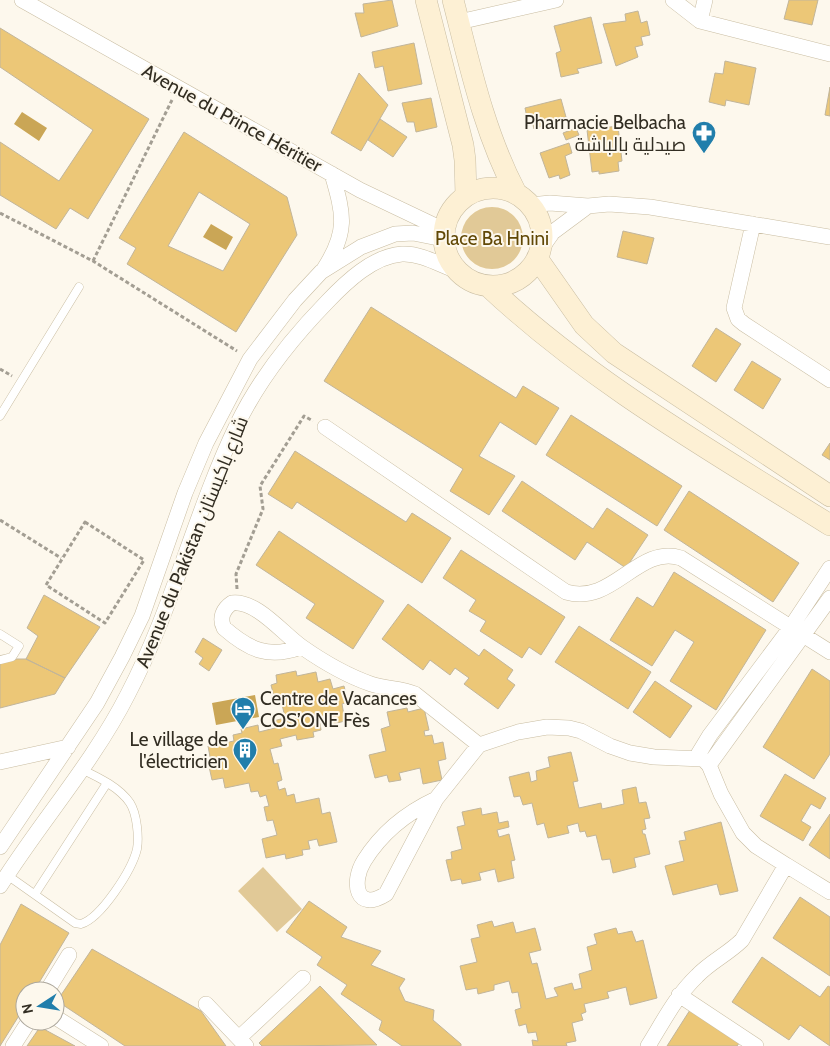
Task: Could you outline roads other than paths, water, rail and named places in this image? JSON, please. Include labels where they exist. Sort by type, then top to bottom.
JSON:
[{"type":"main road","points":[[426,0],[463,145],[466,196]]},
{"type":"main road","points":[[453,0],[485,124],[498,158],[523,199],[537,216],[542,230],[539,253],[530,270],[519,279],[506,285],[488,286],[471,282],[457,271],[448,259],[444,234],[452,208],[466,196],[488,188],[502,188],[523,199]]},
{"type":"main road","points":[[539,253],[584,325],[614,353],[830,496]]},
{"type":"main road","points":[[488,286],[543,336],[587,370],[830,526]]},
{"type":"street","name":"Avenue du Prince Héritier","points":[[22,0],[178,89],[444,234]]},
{"type":"street","points":[[459,22],[556,0]]},
{"type":"street","points":[[673,0],[700,21],[830,54]]},
{"type":"street","points":[[700,21],[705,0]]},
{"type":"street","points":[[321,272],[334,253],[342,228],[340,201],[332,174]]},
{"type":"street","points":[[523,199],[588,206],[609,204],[650,207],[830,237]]},
{"type":"street","points":[[539,253],[553,232],[588,206]]},
{"type":"street","points":[[753,224],[734,308],[736,315],[744,324],[830,380]]},
{"type":"street","name":"Avenue du Pakistan شارع باكيستان","points":[[0,847],[97,703],[142,616],[185,493],[206,443],[250,359],[290,307],[321,272],[361,247],[383,237],[413,233],[444,234]]},
{"type":"street","name":"Avenue du Pakistan شارع باكيستان","points":[[4,881],[83,770],[128,694],[148,652],[217,471],[238,424],[262,382],[286,347],[340,288],[382,260],[404,254],[418,256],[457,271]]},
{"type":"street","points":[[325,427],[566,592],[576,595],[596,592],[645,562],[672,555],[681,558],[830,652]]},
{"type":"street","points":[[709,765],[797,631],[830,568]]},
{"type":"street","points":[[696,758],[710,735],[797,631],[830,598]]},
{"type":"street","points":[[302,646],[280,653],[267,653],[255,649],[228,632],[222,624],[224,611],[232,603],[244,604],[275,623],[302,646],[360,680],[403,689],[416,694],[479,745]]},
{"type":"street","points":[[436,799],[415,809],[396,822],[378,843],[364,862],[358,875],[357,886],[360,896],[366,899],[377,899],[386,894],[436,799],[479,745],[518,732],[547,727],[569,728],[630,753],[654,757],[703,759],[709,765],[721,794],[743,833],[756,846],[830,892]]},
{"type":"street","points":[[0,762],[68,747]]},
{"type":"street","points":[[648,1046],[680,995],[703,970],[733,949],[742,940],[786,865]]},
{"type":"street","points":[[53,981],[69,955]]},
{"type":"street","points":[[206,1004],[242,1042],[304,978]]},
{"type":"street","points":[[680,995],[756,1046]]},
{"type":"street","points":[[65,1023],[101,1046]]},
{"type":"street","points":[[13,1046],[22,1031]]},
{"type":"lane","points":[[0,416],[78,287]]},
{"type":"lane","points":[[0,634],[19,646],[12,657],[0,660]]},
{"type":"lane","points":[[4,881],[35,894],[75,923],[81,924],[94,917],[114,894],[137,849],[136,826],[131,804],[107,783],[83,770]]},
{"type":"lane","points":[[35,894],[107,783]]},
{"type":"place","name":"Pharmacie Belbacha صيدلية بالباشة","points":[[704,154]]},
{"type":"place","name":"Centre de Vacances COS’ONE Fès","points":[[243,730]]},
{"type":"place","name":"Le village de l'électricien","points":[[245,771]]},
{"type":"park label","name":"Place Ba Hnini","points":[[492,238]]}]
